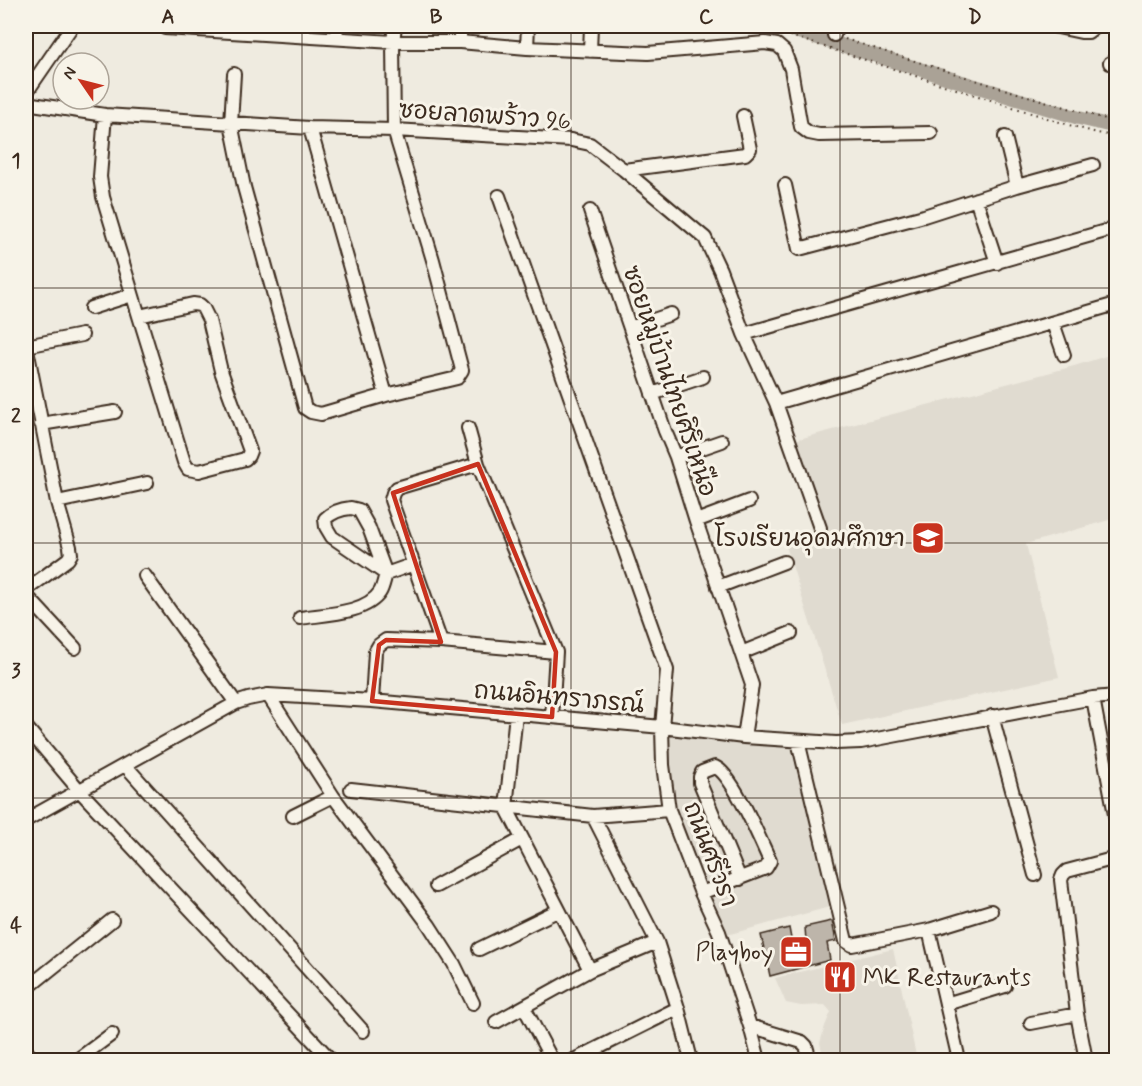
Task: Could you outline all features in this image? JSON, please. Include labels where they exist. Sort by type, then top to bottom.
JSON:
[{"type":"street","points":[[26,93],[72,26]]},
{"type":"street","points":[[234,74],[231,123],[244,187],[305,408],[321,414],[386,395],[458,378],[462,370],[433,260],[394,130],[393,42],[395,26]]},
{"type":"street","points":[[460,26],[460,42]]},
{"type":"street","points":[[527,48],[528,26]]},
{"type":"street","points":[[590,51],[591,26]]},
{"type":"street","points":[[1053,26],[1088,33],[1096,26]]},
{"type":"street","points":[[165,28],[336,32],[393,42],[460,42],[527,48],[648,53],[777,45],[784,51],[791,69],[801,126],[809,134],[931,133]]},
{"type":"street","name":"ซอยลาดพร้าว 96","points":[[26,103],[105,115],[310,128],[394,130],[572,140],[590,144],[705,238],[720,270],[744,334],[776,403],[820,528]]},
{"type":"street","points":[[105,115],[100,177],[103,197],[132,295],[184,462],[188,470],[199,471],[245,459],[250,451],[221,371],[209,320],[203,308],[193,304],[139,316]]},
{"type":"street","points":[[624,170],[745,154],[750,148],[743,117]]},
{"type":"street","points":[[310,128],[386,395]]},
{"type":"street","points":[[1005,137],[1017,186]]},
{"type":"street","points":[[785,185],[799,249],[924,216],[1017,186],[1093,165]]},
{"type":"street","name":"ถนนศรีวรา","points":[[499,196],[667,670],[662,727],[663,765],[669,810],[701,893],[719,932],[759,1060]]},
{"type":"street","points":[[976,199],[997,263]]},
{"type":"street","name":"ซอยหมู่บ้านไทยศิริเหนือ","points":[[590,211],[664,431],[676,457],[752,685],[744,737]]},
{"type":"street","points":[[744,334],[1116,228]]},
{"type":"street","points":[[91,308],[132,295]]},
{"type":"street","points":[[776,403],[1116,304]]},
{"type":"street","points":[[630,328],[670,314]]},
{"type":"street","points":[[1053,323],[1064,355]]},
{"type":"street","points":[[26,590],[68,559],[71,554],[57,502],[26,345],[82,335]]},
{"type":"street","points":[[652,394],[704,377]]},
{"type":"street","points":[[41,424],[115,412]]},
{"type":"street","points":[[468,428],[478,464],[556,652],[552,717]]},
{"type":"street","points":[[676,457],[723,441]]},
{"type":"street","points":[[441,642],[391,500],[397,488],[478,464]]},
{"type":"street","points":[[57,502],[147,483]]},
{"type":"street","points":[[696,521],[749,501]]},
{"type":"street","points":[[300,618],[356,609],[370,602],[380,592],[386,574],[369,528],[359,510],[342,509],[330,514],[325,519],[332,537],[386,574]]},
{"type":"street","points":[[718,587],[783,562]]},
{"type":"street","points":[[386,574],[414,564]]},
{"type":"street","points":[[145,576],[236,703]]},
{"type":"street","points":[[26,595],[75,648]]},
{"type":"street","points":[[741,653],[791,633]]},
{"type":"street","points":[[372,701],[375,652],[386,640],[441,642],[556,652]]},
{"type":"street","points":[[268,695],[333,796],[429,926],[454,964],[473,1003]]},
{"type":"street","name":"ถนนอินทราภรณ์","points":[[26,820],[236,703],[268,695],[372,701],[662,727],[744,737],[836,743],[861,742],[992,716],[1116,696]]},
{"type":"street","points":[[1093,698],[1116,820]]},
{"type":"street","points":[[516,714],[506,807],[590,970]]},
{"type":"street","points":[[992,716],[1035,875]]},
{"type":"street","points":[[26,728],[79,790],[331,1060]]},
{"type":"street","points":[[798,741],[846,941],[852,945],[929,930],[991,911]]},
{"type":"street","points":[[125,765],[363,1031]]},
{"type":"street","points":[[701,893],[740,879],[766,868],[770,861],[733,787],[723,772],[715,767],[702,772],[700,783],[740,879]]},
{"type":"street","points":[[351,789],[593,816],[669,810]]},
{"type":"street","points":[[292,816],[333,796]]},
{"type":"street","points":[[593,816],[657,942],[678,1008],[691,1060]]},
{"type":"street","points":[[436,886],[522,839]]},
{"type":"street","points":[[1086,1060],[1077,1014],[1061,880],[1067,871],[1116,858]]},
{"type":"street","points":[[479,949],[559,910]]},
{"type":"street","points":[[26,989],[112,920]]},
{"type":"street","points":[[929,930],[959,1060]]},
{"type":"street","points":[[496,1022],[590,970],[657,942]]},
{"type":"street","points":[[946,1004],[1005,986]]},
{"type":"street","points":[[524,1007],[552,1060]]},
{"type":"street","points":[[574,1060],[678,1008]]},
{"type":"street","points":[[1031,1023],[1077,1014]]},
{"type":"street","points":[[750,1026],[797,1039],[806,1046],[810,1060]]},
{"type":"street","points":[[77,1060],[112,1034]]},
{"type":"street","points":[[26,1051],[33,1060]]},
{"type":"path","points":[[755,26],[1069,125],[1116,136]]},
{"type":"path","points":[[802,26],[836,30],[922,63],[1116,122]]},
{"type":"highlighted area","points":[[478,464],[556,652],[552,717],[372,701],[379,645],[386,640],[441,642],[393,493]]},
{"type":"shaded area","name":"โรงเรียนอุดมศึกษา","points":[[1116,353],[1116,518],[1026,544],[1059,677],[842,725],[786,546],[825,531],[795,440]]},
{"type":"shaded area","points":[[661,726],[791,741],[837,905],[723,936],[661,798]]},
{"type":"shaded area","points":[[893,949],[917,1060],[824,1060],[820,1043],[831,1012],[825,1005],[801,1006],[786,1003],[775,978]]},
{"type":"building","name":"Playboy","points":[[832,921],[836,941],[827,943],[830,960],[770,976],[761,935],[789,928],[792,944],[806,941],[805,927]]},
{"type":"waterway","points":[[779,26],[1079,118],[1116,127]]},
{"type":"place","name":"โรงเรียนอุดมศึกษา","points":[[928,538]]},
{"type":"place","name":"Playboy","points":[[796,952]]},
{"type":"place","name":"MK Restaurants","points":[[840,977]]}]
